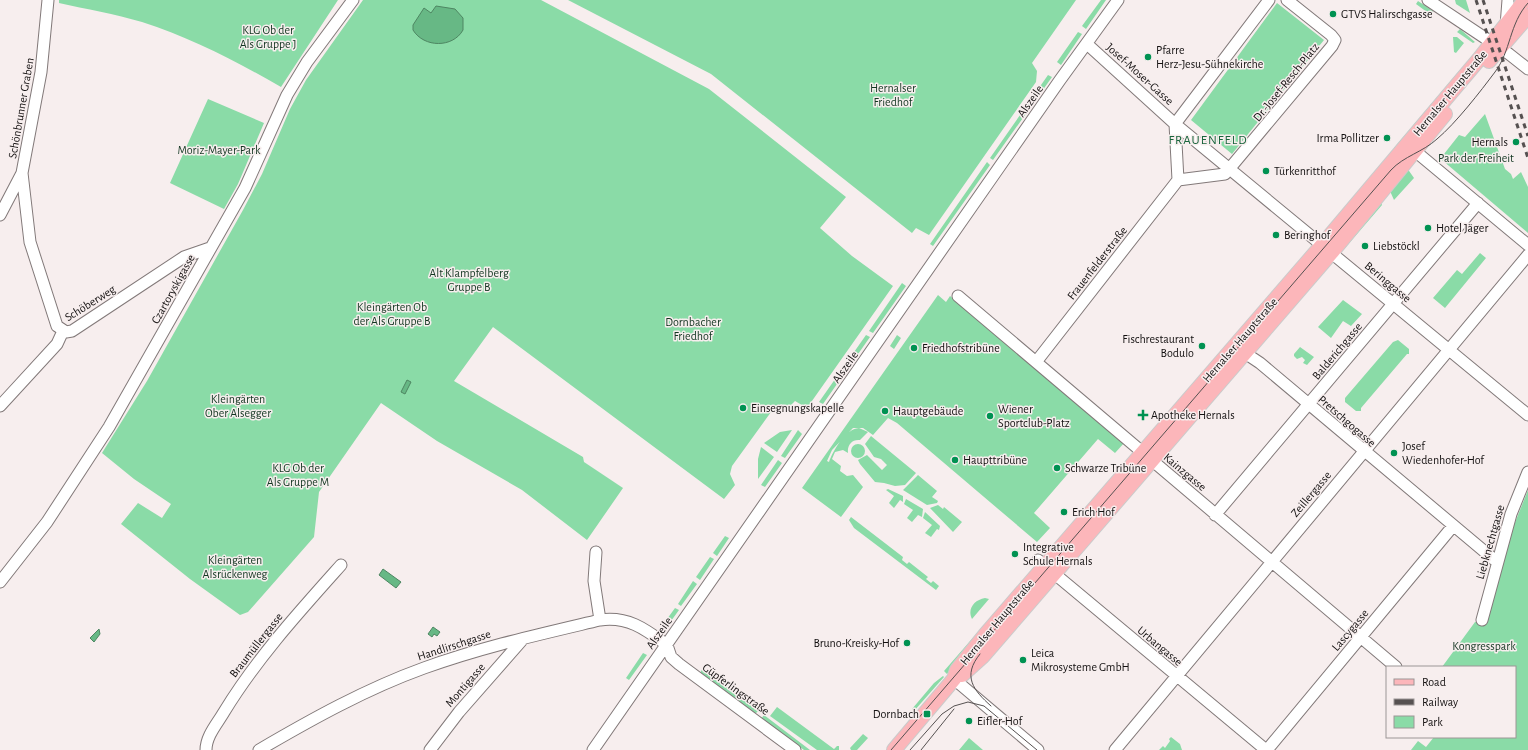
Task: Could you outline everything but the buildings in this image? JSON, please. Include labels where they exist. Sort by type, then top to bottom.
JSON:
[{"type":"main road","name":"Hernalser Hauptstraße","points":[[894,750],[954,679],[957,670],[985,634],[1143,454],[1245,353],[1332,252],[1411,148],[1496,46],[1507,22],[1525,0]]},
{"type":"main road","name":"Hernalser Hauptstraße","points":[[1496,46],[1516,33],[1528,16]]},
{"type":"street","name":"Schönbrunner Graben","points":[[0,215],[22,173],[41,72],[48,0]]},
{"type":"street","name":"Czartoryskigasse","points":[[0,582],[35,538],[73,485],[174,316],[210,248],[245,188],[287,95],[307,62],[352,0]]},
{"type":"street","name":"Alszeile","points":[[594,750],[1060,80],[1118,0]]},
{"type":"street","points":[[1178,180],[1175,124],[1269,0]]},
{"type":"street","name":"Dr.-Josef-Resch-Platz","points":[[1178,180],[1221,176],[1231,168],[1334,43],[1334,37],[1331,34],[1287,0]]},
{"type":"street","points":[[1428,0],[1528,69]]},
{"type":"street","points":[[1446,0],[1448,13]]},
{"type":"street","points":[[1507,22],[1508,0]]},
{"type":"street","name":"Josef-Moser-Gasse","points":[[1087,44],[1175,124]]},
{"type":"street","points":[[1175,124],[1231,168]]},
{"type":"street","points":[[1411,148],[1528,245]]},
{"type":"street","name":"Beringgasse","points":[[1231,168],[1528,415]]},
{"type":"street","name":"Schöberweg","points":[[22,173],[30,242],[57,326],[63,331],[72,331],[184,257],[210,248]]},
{"type":"street","name":"Frauenfelderstraße","points":[[1036,362],[1178,180]]},
{"type":"street","name":"Balderichgasse","points":[[1215,515],[1478,204]]},
{"type":"street","name":"Zeillergasse","points":[[1115,750],[1528,255]]},
{"type":"street","name":"Kainzgasse","points":[[958,296],[1395,666]]},
{"type":"street","points":[[0,406],[57,344],[63,331]]},
{"type":"street","name":"Pretschgogasse","points":[[1245,353],[1497,562]]},
{"type":"street","name":"Liebknechtgasse","points":[[1482,620],[1511,514],[1528,472]]},
{"type":"street","name":"Lascygasse","points":[[1267,750],[1453,526]]},
{"type":"street","points":[[596,552],[594,581],[600,620]]},
{"type":"street","name":"Braumüllergasse","points":[[206,750],[211,733],[250,672],[341,564]]},
{"type":"street","name":"Urbangasse","points":[[1046,566],[1176,676],[1267,750]]},
{"type":"street","name":"Handlirschgasse","points":[[259,750],[313,719],[375,688],[423,668],[465,654],[523,639],[612,618],[629,621],[640,626],[666,645]]},
{"type":"street","name":"Montigasse","points":[[430,750],[459,712],[523,639]]},
{"type":"street","name":"Güpferlingstraße","points":[[666,645],[671,657],[679,664],[795,750]]},
{"type":"street","points":[[954,679],[1038,750]]},
{"type":"green space","name":"KLG Ob der Als Gruppe J","points":[[59,0],[338,0],[281,87],[230,59],[178,35],[132,19],[59,3]]},
{"type":"green space","points":[[363,0],[541,0],[709,89],[846,197],[820,228],[852,256],[893,286],[807,408],[795,401],[789,407],[778,407],[771,412],[732,466],[730,474],[735,485],[724,499],[493,327],[454,381],[583,457],[584,462],[623,488],[587,540],[522,490],[437,441],[381,403],[319,492],[314,537],[248,612],[240,615],[190,579],[121,524],[138,503],[162,518],[171,504],[134,479],[102,453],[147,381],[243,210],[262,174],[290,109],[306,80]]},
{"type":"green space","name":"Hernalser Friedhof","points":[[568,0],[1076,0],[1032,63],[1037,71],[1036,82],[929,235],[916,228],[912,233],[711,74]]},
{"type":"green space","points":[[1101,0],[1106,0],[1086,29],[1082,26]]},
{"type":"green space","points":[[1455,0],[1466,0],[1470,13],[1456,4]]},
{"type":"green space","points":[[1418,1],[1433,11],[1431,15],[1416,4]]},
{"type":"green space","points":[[1277,3],[1324,40],[1232,154],[1191,120]]},
{"type":"green space","points":[[1460,29],[1475,42],[1473,43],[1457,32]]},
{"type":"green space","points":[[1078,32],[1082,34],[1061,65],[1057,62]]},
{"type":"green space","points":[[1453,37],[1457,37],[1464,43],[1456,53],[1454,52]]},
{"type":"green space","points":[[1460,70],[1462,71],[1397,151],[1394,148]]},
{"type":"green space","points":[[1048,75],[1052,77],[993,160],[990,158]]},
{"type":"green space","name":"Moriz-Mayer-Park","points":[[208,99],[264,123],[238,184],[224,209],[170,183]]},
{"type":"green space","name":"Park der Freiheit","points":[[1485,114],[1505,169],[1511,174],[1513,179],[1521,172],[1528,187],[1528,233],[1442,160],[1444,154],[1459,135],[1465,137]]},
{"type":"green space","points":[[987,162],[990,165],[933,246],[930,244]]},
{"type":"green space","points":[[1407,168],[1414,178],[1394,200],[1390,191]]},
{"type":"green space","points":[[1381,202],[1382,205],[1345,248],[1342,245]]},
{"type":"green space","points":[[1480,253],[1486,258],[1445,308],[1433,298],[1457,270],[1462,274]]},
{"type":"green space","points":[[902,283],[906,286],[873,333],[869,331]]},
{"type":"green space","name":"Wiener Sportclub-Platz","points":[[938,295],[946,302],[950,296],[1125,442],[1115,453],[1098,439],[1034,513],[1050,528],[1037,542],[897,423],[888,418],[873,435],[863,428],[859,428],[868,432],[860,440],[855,440],[851,443],[848,447],[848,453],[843,450],[835,452],[832,459],[841,466],[840,471],[847,476],[853,475],[863,487],[841,517],[802,488]],"holes":[[[840,442],[833,452],[829,462],[827,461],[832,450]]]},
{"type":"green space","points":[[1343,300],[1362,314],[1351,326],[1343,321],[1331,338],[1318,327]]},
{"type":"green space","points":[[866,335],[870,337],[823,404],[819,402]]},
{"type":"green space","points":[[897,335],[901,338],[894,349],[890,346]]},
{"type":"green space","points":[[1398,340],[1409,349],[1409,354],[1407,354],[1361,408],[1361,411],[1356,411],[1345,402],[1345,398],[1393,342]]},
{"type":"green space","points":[[1300,347],[1314,357],[1307,365],[1303,363],[1305,360],[1302,357],[1297,359],[1294,356]]},
{"type":"green space","points":[[792,430],[777,452],[764,443],[780,432]]},
{"type":"green space","points":[[798,430],[802,434],[785,458],[781,456]]},
{"type":"green space","points":[[871,436],[916,473],[905,485],[895,486],[875,482],[860,464],[858,460],[867,455],[882,470],[887,465],[881,459],[874,457],[865,444]]},
{"type":"green space","points":[[855,444],[861,444],[865,448],[865,454],[861,458],[855,458],[851,454],[851,448]]},
{"type":"green space","points":[[761,447],[774,457],[758,479],[758,459]]},
{"type":"green space","points":[[778,460],[782,463],[765,487],[761,485]]},
{"type":"green space","points":[[918,475],[937,491],[932,497],[938,501],[937,503],[927,505],[903,490]]},
{"type":"green space","points":[[888,489],[903,496],[903,502],[900,500],[894,508],[889,503],[894,496],[886,490]]},
{"type":"green space","name":"Kongresspark","points":[[1528,490],[1528,750],[1411,750],[1418,741],[1426,747],[1433,738],[1516,738],[1516,666],[1443,666],[1475,622],[1487,623],[1514,525]]},
{"type":"green space","points":[[906,499],[923,509],[922,517],[918,515],[912,522],[907,518],[913,510],[904,504]]},
{"type":"green space","points":[[938,505],[943,509],[944,507],[962,522],[953,532],[930,508]]},
{"type":"green space","points":[[925,512],[940,526],[939,530],[937,529],[931,537],[925,533],[932,525],[923,518]]},
{"type":"green space","points":[[851,517],[903,557],[902,560],[907,564],[909,562],[928,577],[926,579],[931,583],[933,581],[939,586],[936,590],[854,528],[849,520]]},
{"type":"green space","points":[[725,536],[729,538],[717,556],[713,553]]},
{"type":"green space","points":[[710,557],[714,559],[700,580],[696,577]]},
{"type":"green space","points":[[1025,578],[1028,580],[947,674],[944,671]]},
{"type":"green space","points":[[693,581],[697,584],[681,606],[678,604]]},
{"type":"green space","points":[[981,599],[989,599],[972,619],[970,612],[972,606]]},
{"type":"green space","points":[[675,608],[679,610],[666,628],[662,626]]},
{"type":"green space","points":[[643,653],[647,655],[629,680],[626,678]]},
{"type":"green space","points":[[703,668],[758,711],[755,714],[700,673]]},
{"type":"green space","points":[[943,676],[944,677],[914,711],[912,709],[934,683]]},
{"type":"green space","points":[[777,707],[834,749],[839,746],[839,750],[817,750],[770,716]]},
{"type":"green space","points":[[764,715],[810,750],[804,750],[761,719]]},
{"type":"green space","points":[[863,734],[868,738],[857,750],[851,750],[850,748]]},
{"type":"green space","points":[[1171,737],[1180,744],[1182,750],[1159,750],[1163,746],[1165,748]]},
{"type":"green space","points":[[969,738],[983,750],[959,750]]},
{"type":"shaded area","points":[[436,6],[455,9],[463,18],[463,30],[453,40],[446,43],[431,43],[418,36],[413,30],[413,25],[424,8],[431,13]]},
{"type":"shaded area","points":[[407,380],[411,382],[405,394],[401,392]]},
{"type":"shaded area","points":[[383,569],[401,582],[396,588],[379,575]]},
{"type":"shaded area","points":[[433,627],[440,632],[437,636],[434,634],[432,637],[428,634]]},
{"type":"shaded area","points":[[99,629],[100,634],[94,642],[90,638]]},
{"type":"tram line","points":[[891,750],[1391,170],[1396,165],[1437,139],[1468,107],[1500,64],[1517,20],[1528,3]]},
{"type":"tram line","points":[[980,654],[972,669],[972,682],[979,694],[991,706]]},
{"type":"tram line","points":[[910,750],[942,714],[954,706],[968,702],[984,706],[1037,750]]},
{"type":"tram line","points":[[921,750],[954,709]]},
{"type":"railway","points":[[1476,0],[1528,158]]},
{"type":"railway","points":[[1483,0],[1528,136]]},
{"type":"place","name":"GTVS Halirschgasse","points":[[1333,14]]},
{"type":"place","name":"Pfarre Herz-Jesu-Sühnekirche","points":[[1148,57]]},
{"type":"place","name":"Irma Pollitzer","points":[[1387,138]]},
{"type":"place","name":"Hernals","points":[[1516,142]]},
{"type":"place","name":"Türkenritthof","points":[[1266,171]]},
{"type":"place","name":"Hotel Jäger","points":[[1428,228]]},
{"type":"place","name":"Beringhof","points":[[1276,235]]},
{"type":"place","name":"Liebstöckl","points":[[1365,246]]},
{"type":"place","name":"Fischrestaurant Bodulo","points":[[1202,346]]},
{"type":"place","name":"Friedhofstribüne","points":[[914,348]]},
{"type":"place","name":"Einsegnungskapelle","points":[[743,408]]},
{"type":"place","name":"Hauptgebäude","points":[[885,411]]},
{"type":"place","name":"Apotheke Hernals","points":[[1143,415]]},
{"type":"place","name":"Wiener Sportclub-Platz","points":[[990,416]]},
{"type":"place","name":"Josef Wiedenhofer-Hof","points":[[1394,453]]},
{"type":"place","name":"Haupttribüne","points":[[955,460]]},
{"type":"place","name":"Schwarze Tribüne","points":[[1057,468]]},
{"type":"place","name":"Erich Hof","points":[[1064,512]]},
{"type":"place","name":"Integrative Schule Hernals","points":[[1015,554]]},
{"type":"place","name":"Bruno-Kreisky-Hof","points":[[907,643]]},
{"type":"place","name":"Leica Mikrosysteme GmbH","points":[[1023,660]]},
{"type":"place","name":"Dornbach","points":[[927,714]]},
{"type":"place","name":"Eifler-Hof","points":[[969,721]]},
{"type":"district","name":"FRAUENFELD","points":[[1208,140]]},
{"type":"park label","name":"Alt Klampfelberg Gruppe B","points":[[469,280]]},
{"type":"park label","name":"Kleingärten Ob der Als Gruppe B","points":[[392,314]]},
{"type":"park label","name":"Dornbacher Friedhof","points":[[693,329]]},
{"type":"park label","name":"Kleingärten Ober Alsegger","points":[[238,406]]},
{"type":"park label","name":"KLG Ob der Als Gruppe M","points":[[298,475]]},
{"type":"park label","name":"Kleingärten Alsrückenweg","points":[[235,567]]}]
